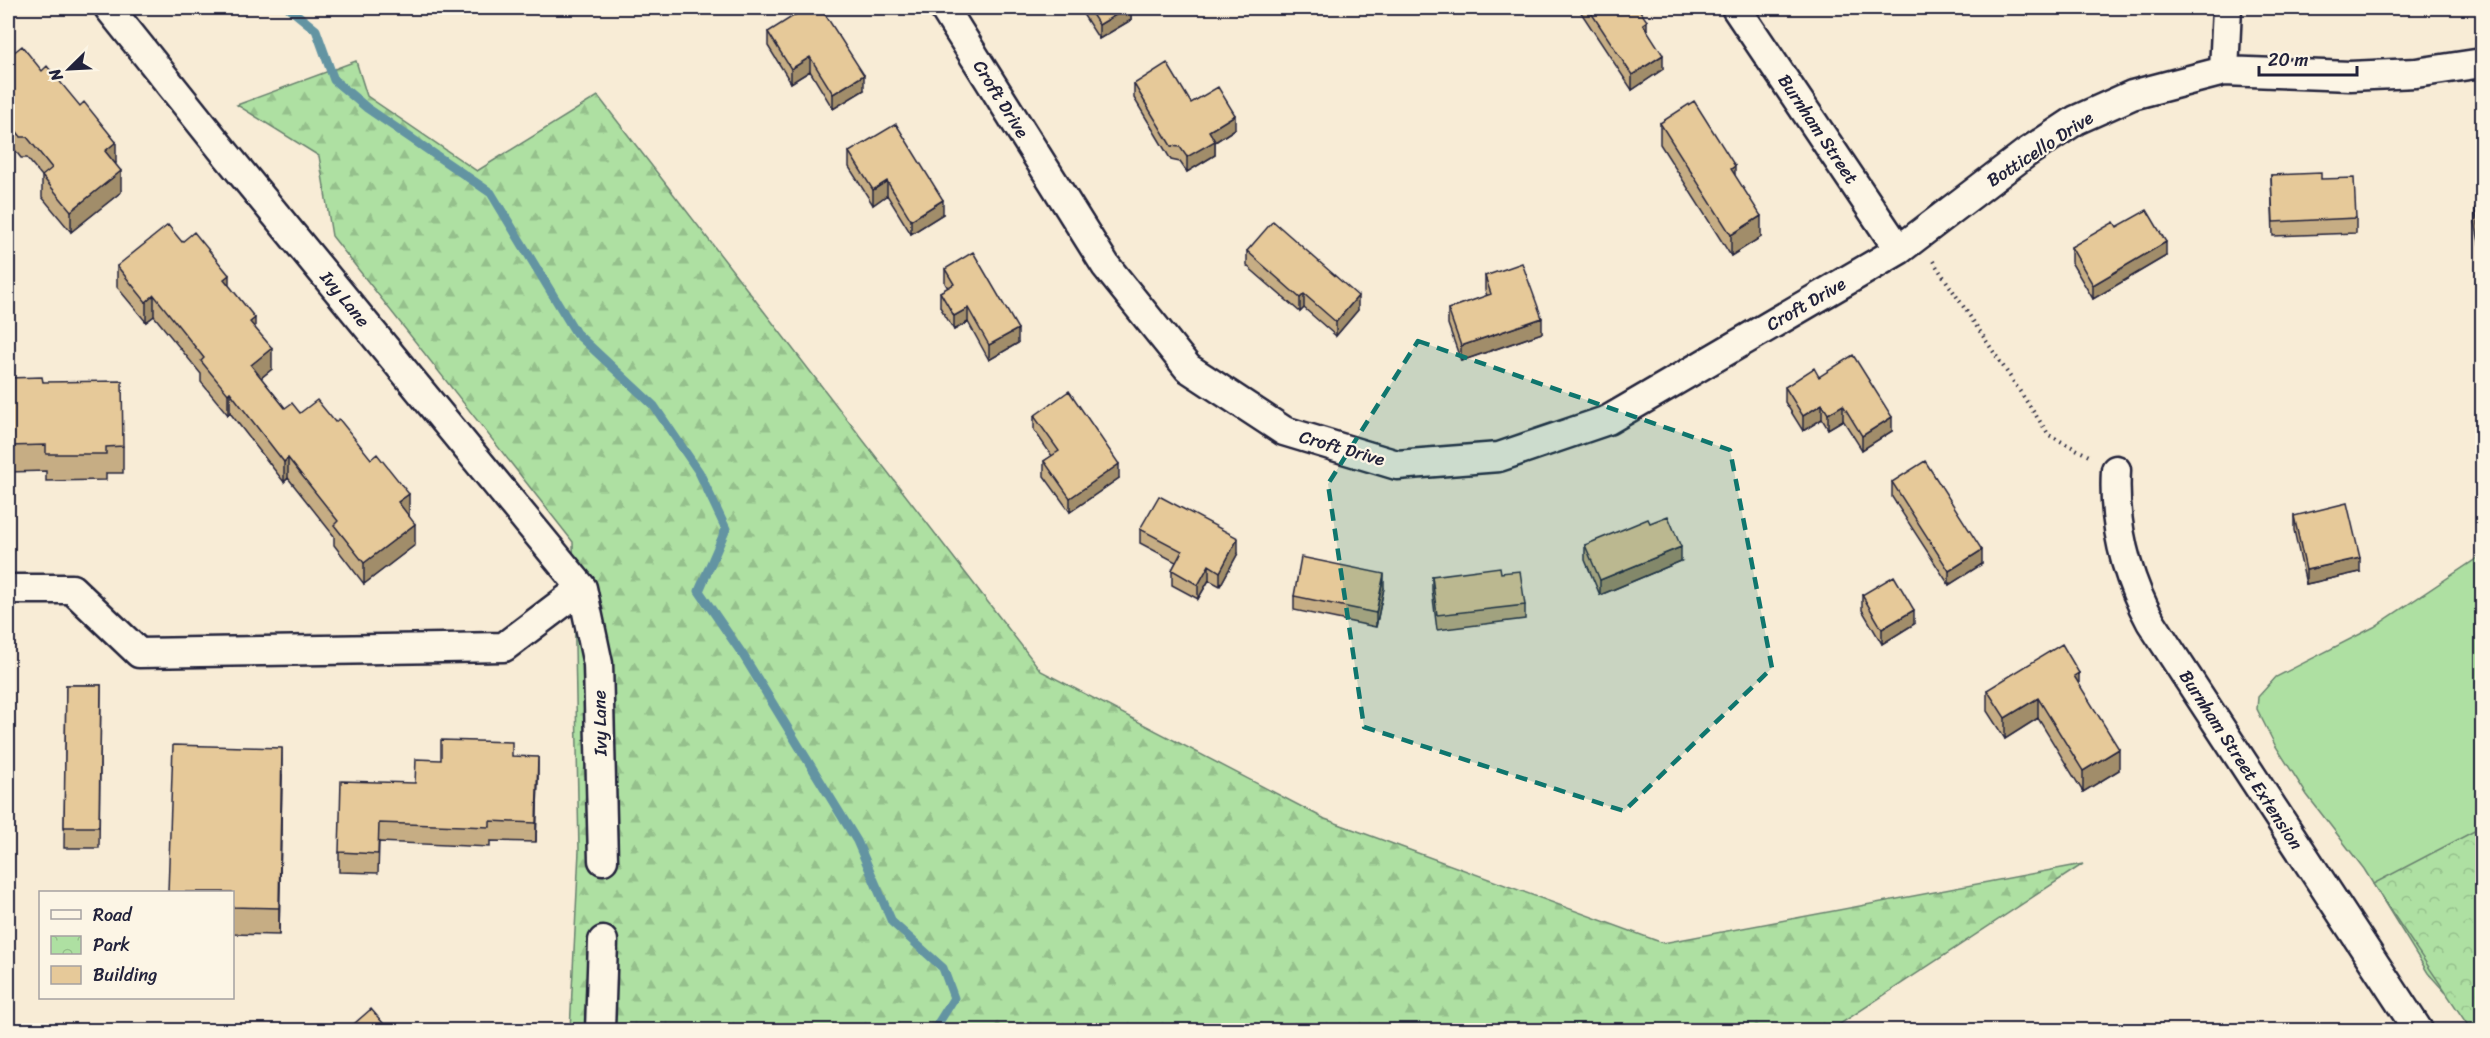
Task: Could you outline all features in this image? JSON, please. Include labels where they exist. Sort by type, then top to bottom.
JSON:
[{"type":"street","name":"Ivy Lane","points":[[109,8],[582,588],[598,664],[603,860]]},
{"type":"street","name":"Croft Drive","points":[[944,8],[1106,266],[1188,368],[1284,431],[1397,465],[1499,457],[1608,420],[1899,250]]},
{"type":"street","name":"Burnham Street","points":[[1736,8],[1899,250]]},
{"type":"street","points":[[2224,71],[2227,8]]},
{"type":"street","name":"Botticello Drive","points":[[1899,250],[2026,153],[2076,120],[2132,94],[2224,71],[2350,76],[2416,73],[2482,63]]},
{"type":"street","name":"Burnham Street Extension","points":[[2116,470],[2116,508],[2121,548],[2133,585],[2151,622],[2418,1030]]},
{"type":"street","points":[[8,589],[72,589],[139,653],[504,647],[582,588]]},
{"type":"street","points":[[600,1030],[603,941]]},
{"type":"path","points":[[1899,250],[1930,257],[2049,435],[2116,470]]},
{"type":"highlighted area","points":[[1418,341],[1730,450],[1772,668],[1624,811],[1364,727],[1328,484]]},
{"type":"green space","points":[[356,61],[367,96],[477,171],[598,96],[1041,671],[1325,819],[1663,943],[2083,864],[1831,1030],[570,1030],[579,851],[573,542],[332,236],[319,156],[237,105]]},
{"type":"green space","points":[[2482,555],[2482,981],[2445,992],[2428,973],[2364,869],[2307,795],[2275,745],[2257,709],[2258,697],[2276,677],[2374,627]]},
{"type":"green space","points":[[2482,827],[2482,1030],[2471,1030],[2373,884]]},
{"type":"building","points":[[806,8],[821,8],[864,75],[833,94],[810,57],[791,69],[768,32]]},
{"type":"building","points":[[1088,8],[1127,8],[1099,25]]},
{"type":"building","points":[[1588,8],[1638,8],[1647,21],[1643,24],[1663,55],[1632,75]]},
{"type":"building","points":[[22,46],[42,71],[47,66],[80,106],[84,102],[116,142],[105,151],[121,171],[71,211],[42,176],[52,168],[27,137],[21,137],[8,120],[8,57]]},
{"type":"building","points":[[1167,63],[1191,103],[1218,87],[1235,115],[1209,131],[1215,141],[1187,157],[1180,147],[1171,146],[1134,84]]},
{"type":"building","points":[[1694,101],[1735,166],[1731,169],[1761,216],[1731,235],[1660,123]]},
{"type":"building","points":[[896,124],[943,200],[911,220],[887,181],[873,190],[849,152]]},
{"type":"building","points":[[2321,173],[2321,179],[2354,178],[2356,218],[2273,222],[2271,175]]},
{"type":"building","points":[[2482,206],[2482,243],[2475,208]]},
{"type":"building","points":[[2147,210],[2166,242],[2093,285],[2071,247],[2114,222],[2117,227]]},
{"type":"building","points":[[1273,221],[1358,296],[1336,322],[1304,294],[1300,298],[1247,251]]},
{"type":"building","points":[[168,225],[182,242],[194,232],[229,275],[224,279],[255,318],[250,322],[272,348],[251,365],[285,408],[292,403],[300,413],[317,400],[335,422],[339,419],[371,459],[377,454],[409,494],[398,502],[415,524],[364,563],[334,525],[338,521],[288,458],[284,462],[230,392],[228,394],[201,361],[204,358],[154,295],[146,302],[117,266]]},
{"type":"building","points":[[973,252],[1018,329],[989,345],[968,308],[954,316],[940,292],[954,284],[945,269]]},
{"type":"building","points":[[1522,263],[1542,318],[1461,346],[1448,309],[1491,294],[1485,276]]},
{"type":"building","points":[[1853,355],[1892,417],[1862,436],[1843,405],[1828,414],[1822,404],[1803,416],[1785,387],[1814,368],[1819,377]]},
{"type":"building","points":[[42,377],[43,382],[122,381],[123,446],[106,447],[106,454],[46,454],[46,445],[8,446],[8,378]]},
{"type":"building","points":[[1069,391],[1119,464],[1070,498],[1044,461],[1059,451],[1034,416]]},
{"type":"building","points":[[1925,461],[1982,550],[1949,571],[1892,482]]},
{"type":"building","points":[[1159,496],[1238,538],[1220,572],[1209,565],[1198,585],[1172,570],[1182,551],[1140,529]]},
{"type":"building","points":[[2347,503],[2360,558],[2306,570],[2294,516]]},
{"type":"building","points":[[1668,516],[1681,547],[1600,580],[1585,545],[1648,519],[1650,523]]},
{"type":"building","points":[[1301,557],[1384,574],[1376,613],[1294,596]]},
{"type":"building","points":[[1500,567],[1501,573],[1520,571],[1525,605],[1437,615],[1432,576]]},
{"type":"building","points":[[1894,576],[1914,610],[1882,629],[1862,595]]},
{"type":"building","points":[[2062,644],[2079,673],[2074,676],[2119,749],[2083,771],[2038,698],[2005,718],[1987,690]]},
{"type":"building","points":[[66,685],[101,685],[99,827],[64,827]]},
{"type":"building","points":[[441,740],[512,742],[512,756],[538,757],[536,823],[490,821],[490,827],[379,823],[378,854],[339,852],[341,781],[415,783],[416,759],[441,760]]},
{"type":"building","points":[[173,745],[282,748],[279,908],[234,907],[234,891],[168,891]]},
{"type":"building","points":[[371,1009],[389,1030],[347,1030]]},
{"type":"waterway","points":[[289,8],[316,30],[334,80],[367,108],[491,193],[576,333],[654,406],[699,472],[726,529],[699,591],[743,655],[857,841],[892,922],[943,968],[954,998],[934,1030]]}]
